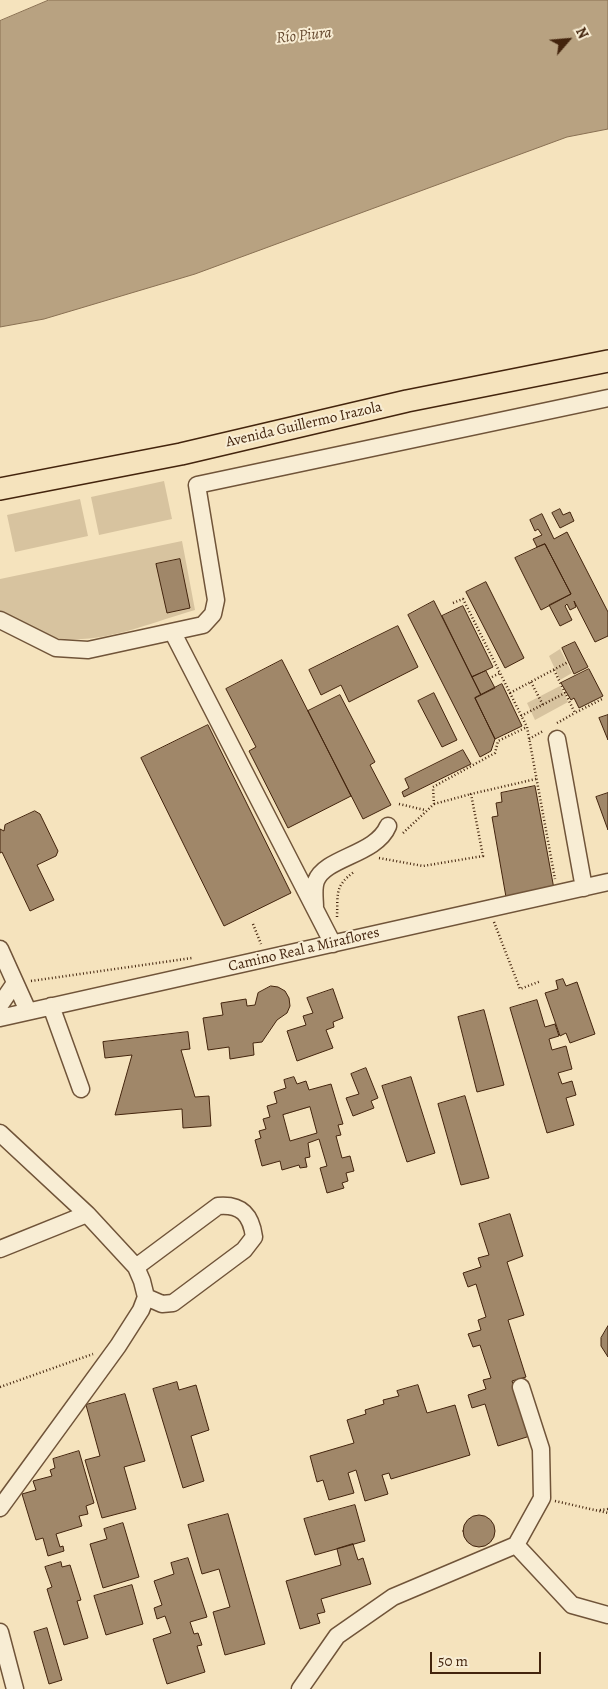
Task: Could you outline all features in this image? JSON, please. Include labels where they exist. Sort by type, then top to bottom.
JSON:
[{"type":"main road","name":"Avenida Guillermo Irazola","points":[[0,489],[181,454],[407,401],[608,360]]},
{"type":"lane","points":[[0,620],[56,648],[88,650],[173,634],[203,625],[213,614],[216,600],[197,485],[608,398]]},
{"type":"lane","points":[[173,634],[333,944]]},
{"type":"lane","points":[[556,739],[584,888]]},
{"type":"lane","points":[[315,910],[314,889],[317,878],[336,864],[378,842],[385,834],[393,832]]},
{"type":"lane","name":"Camino Real a Miraflores","points":[[0,1018],[608,882]]},
{"type":"lane","points":[[0,949],[28,1011]]},
{"type":"lane","points":[[0,1005],[16,983]]},
{"type":"lane","points":[[51,1006],[81,1089]]},
{"type":"lane","points":[[0,1133],[87,1214],[136,1267],[146,1297],[141,1310],[118,1346],[0,1508]]},
{"type":"lane","points":[[136,1267],[218,1206],[232,1205],[244,1212],[252,1224],[254,1237],[244,1250],[173,1303],[162,1304],[146,1297]]},
{"type":"lane","points":[[0,1249],[87,1214]]},
{"type":"lane","points":[[300,1689],[337,1636],[393,1597],[516,1545],[542,1498],[541,1450],[521,1387]]},
{"type":"lane","points":[[516,1545],[572,1605],[608,1615]]},
{"type":"lane","points":[[0,1632],[15,1689]]},
{"type":"path","points":[[453,603],[463,599],[527,728],[555,880]]},
{"type":"path","points":[[510,693],[568,662]]},
{"type":"path","points":[[554,670],[576,713],[604,698]]},
{"type":"path","points":[[492,677],[500,673]]},
{"type":"path","points":[[531,682],[543,705]]},
{"type":"path","points":[[521,716],[565,693]]},
{"type":"path","points":[[434,804],[433,786],[495,753],[498,741],[527,728]]},
{"type":"path","points":[[393,832],[434,804],[536,779]]},
{"type":"path","points":[[384,851],[377,858],[423,866],[483,856],[471,794]]},
{"type":"path","points":[[399,804],[425,810]]},
{"type":"path","points":[[337,919],[338,888],[342,880],[358,869]]},
{"type":"path","points":[[489,909],[520,989],[541,980]]},
{"type":"path","points":[[253,924],[262,948]]},
{"type":"path","points":[[16,983],[193,958]]},
{"type":"path","points":[[0,1387],[118,1346]]},
{"type":"path","points":[[542,1498],[608,1511]]},
{"type":"shaded area","points":[[164,481],[172,519],[99,535],[91,497]]},
{"type":"shaded area","points":[[80,499],[88,536],[15,552],[7,515]]},
{"type":"shaded area","points":[[182,541],[195,610],[124,632],[87,639],[52,637],[39,633],[0,612],[0,579]]},
{"type":"shaded area","points":[[560,649],[572,673],[560,680],[549,656]]},
{"type":"shaded area","points":[[560,686],[568,702],[535,720],[527,703]]},
{"type":"water","name":"Río Piura","points":[[49,0],[608,0],[608,129],[567,137],[195,274],[44,319],[0,327],[0,21]]},
{"type":"building","points":[[560,509],[563,515],[570,512],[574,521],[560,528],[552,513]]},
{"type":"building","points":[[542,514],[554,539],[567,532],[608,612],[608,636],[595,642],[574,601],[576,607],[570,610],[567,604],[565,606],[572,620],[560,626],[549,605],[571,594],[545,544],[537,547],[533,539],[542,535],[538,529],[535,531],[530,520]]},
{"type":"building","points":[[545,544],[571,594],[541,610],[515,558]]},
{"type":"building","points":[[180,559],[190,608],[167,613],[156,564]]},
{"type":"building","points":[[486,582],[524,658],[505,668],[466,592]]},
{"type":"building","points":[[434,601],[481,695],[475,698],[495,739],[491,751],[480,757],[408,615]]},
{"type":"building","points":[[463,606],[493,667],[472,677],[442,616]]},
{"type":"building","points":[[398,626],[418,667],[349,702],[341,685],[321,695],[309,670]]},
{"type":"building","points":[[575,642],[588,667],[574,674],[562,648]]},
{"type":"building","points":[[282,660],[351,796],[288,828],[249,751],[256,747],[226,689]]},
{"type":"building","points":[[589,669],[603,696],[579,708],[574,698],[571,700],[561,683]]},
{"type":"building","points":[[486,671],[495,688],[481,695],[472,677]]},
{"type":"building","points":[[502,684],[522,726],[495,739],[475,698]]},
{"type":"building","points":[[434,693],[457,740],[442,747],[418,701]]},
{"type":"building","points":[[340,695],[375,762],[370,765],[391,805],[363,819],[308,711]]},
{"type":"building","points":[[608,715],[608,740],[599,718]]},
{"type":"building","points":[[208,725],[291,893],[224,926],[141,758]]},
{"type":"building","points":[[463,750],[471,764],[404,797],[402,792],[409,788],[405,779]]},
{"type":"building","points":[[535,786],[554,889],[506,897],[492,817],[498,816],[496,803],[502,802],[501,793]]},
{"type":"building","points":[[608,793],[608,830],[596,797]]},
{"type":"building","points":[[35,811],[40,814],[58,851],[56,856],[37,865],[54,900],[30,911],[2,852],[0,853],[0,829],[4,831],[5,825]]},
{"type":"building","points":[[563,979],[566,986],[577,982],[595,1034],[570,1043],[566,1033],[560,1036],[545,993],[558,989],[556,981]]},
{"type":"building","points":[[271,986],[285,991],[289,998],[290,1006],[287,1013],[277,1020],[262,1042],[253,1043],[254,1055],[230,1059],[229,1047],[208,1050],[203,1018],[223,1015],[221,1003],[246,999],[247,1006],[255,1005],[258,993]]},
{"type":"building","points":[[333,989],[343,1018],[333,1022],[334,1027],[326,1030],[333,1048],[297,1061],[287,1031],[306,1025],[303,1016],[313,1013],[307,998]]},
{"type":"building","points":[[537,1000],[545,1027],[555,1024],[559,1036],[549,1039],[552,1050],[566,1046],[572,1069],[558,1073],[562,1084],[572,1081],[576,1095],[566,1098],[574,1125],[547,1133],[510,1008]]},
{"type":"building","points":[[484,1010],[504,1085],[477,1092],[458,1017]]},
{"type":"building","points":[[188,1032],[190,1049],[181,1050],[195,1097],[209,1096],[211,1126],[183,1128],[182,1109],[115,1115],[132,1055],[105,1058],[103,1042]]},
{"type":"building","points":[[366,1068],[378,1098],[371,1101],[374,1108],[353,1116],[346,1098],[359,1094],[351,1074]]},
{"type":"building","points":[[294,1077],[297,1084],[306,1081],[309,1090],[331,1084],[343,1124],[338,1125],[341,1135],[336,1136],[342,1158],[350,1156],[354,1171],[346,1173],[348,1181],[342,1183],[344,1188],[327,1193],[320,1168],[327,1166],[319,1139],[308,1143],[310,1157],[305,1158],[307,1167],[300,1168],[299,1165],[282,1170],[280,1161],[262,1166],[255,1140],[261,1138],[259,1131],[266,1129],[263,1119],[270,1117],[267,1106],[277,1103],[274,1092],[286,1088],[284,1080]],"holes":[[[310,1107],[317,1133],[290,1141],[283,1115]]]},
{"type":"building","points":[[411,1077],[435,1153],[407,1162],[382,1086]]},
{"type":"building","points":[[465,1096],[489,1178],[461,1185],[438,1104]]},
{"type":"building","points":[[510,1214],[523,1256],[507,1262],[524,1315],[508,1320],[526,1377],[512,1381],[530,1436],[498,1446],[485,1404],[472,1408],[468,1395],[486,1389],[483,1380],[491,1378],[480,1345],[473,1347],[468,1334],[481,1330],[478,1320],[486,1317],[476,1284],[468,1287],[463,1273],[481,1267],[478,1258],[489,1255],[479,1224]]},
{"type":"building","points":[[608,1326],[608,1357],[601,1346],[601,1338]]},
{"type":"building","points":[[177,1382],[179,1390],[196,1385],[209,1430],[191,1436],[204,1481],[183,1488],[153,1389]]},
{"type":"building","points":[[418,1385],[427,1413],[455,1405],[470,1455],[391,1479],[389,1473],[382,1475],[388,1494],[365,1501],[356,1470],[348,1473],[354,1493],[329,1500],[323,1480],[317,1482],[310,1456],[354,1443],[347,1420],[366,1414],[365,1410],[384,1404],[383,1400],[399,1396],[397,1391]]},
{"type":"building","points":[[125,1394],[145,1461],[124,1467],[136,1509],[102,1518],[85,1460],[100,1456],[86,1405]]},
{"type":"building","points":[[79,1451],[94,1503],[86,1506],[88,1514],[79,1516],[82,1526],[56,1534],[60,1547],[63,1546],[64,1551],[48,1556],[43,1538],[36,1540],[22,1494],[36,1490],[33,1481],[52,1476],[50,1470],[55,1468],[53,1459]]},
{"type":"building","points":[[355,1505],[365,1541],[315,1555],[304,1519]]},
{"type":"building","points":[[228,1514],[265,1644],[225,1655],[213,1612],[230,1607],[219,1569],[202,1574],[188,1525]]},
{"type":"building","points":[[479,1515],[485,1516],[490,1520],[494,1525],[494,1537],[490,1542],[485,1546],[479,1547],[473,1546],[468,1542],[464,1537],[463,1531],[464,1525],[468,1520],[473,1516]]},
{"type":"building","points":[[123,1523],[139,1577],[103,1588],[90,1544],[107,1539],[104,1529]]},
{"type":"building","points":[[353,1544],[358,1560],[363,1558],[371,1584],[321,1599],[325,1612],[317,1614],[320,1623],[300,1629],[286,1581],[341,1565],[337,1549]]},
{"type":"building","points":[[188,1558],[207,1617],[190,1622],[194,1634],[198,1633],[202,1645],[197,1646],[205,1672],[167,1684],[153,1639],[171,1633],[165,1616],[157,1619],[154,1608],[162,1605],[154,1581],[174,1574],[171,1563]]},
{"type":"building","points":[[61,1562],[62,1567],[70,1565],[81,1600],[77,1601],[88,1638],[64,1645],[47,1589],[52,1587],[45,1567]]},
{"type":"building","points":[[132,1585],[143,1624],[106,1635],[94,1596]]},
{"type":"building","points":[[47,1628],[62,1680],[49,1684],[34,1632]]}]
